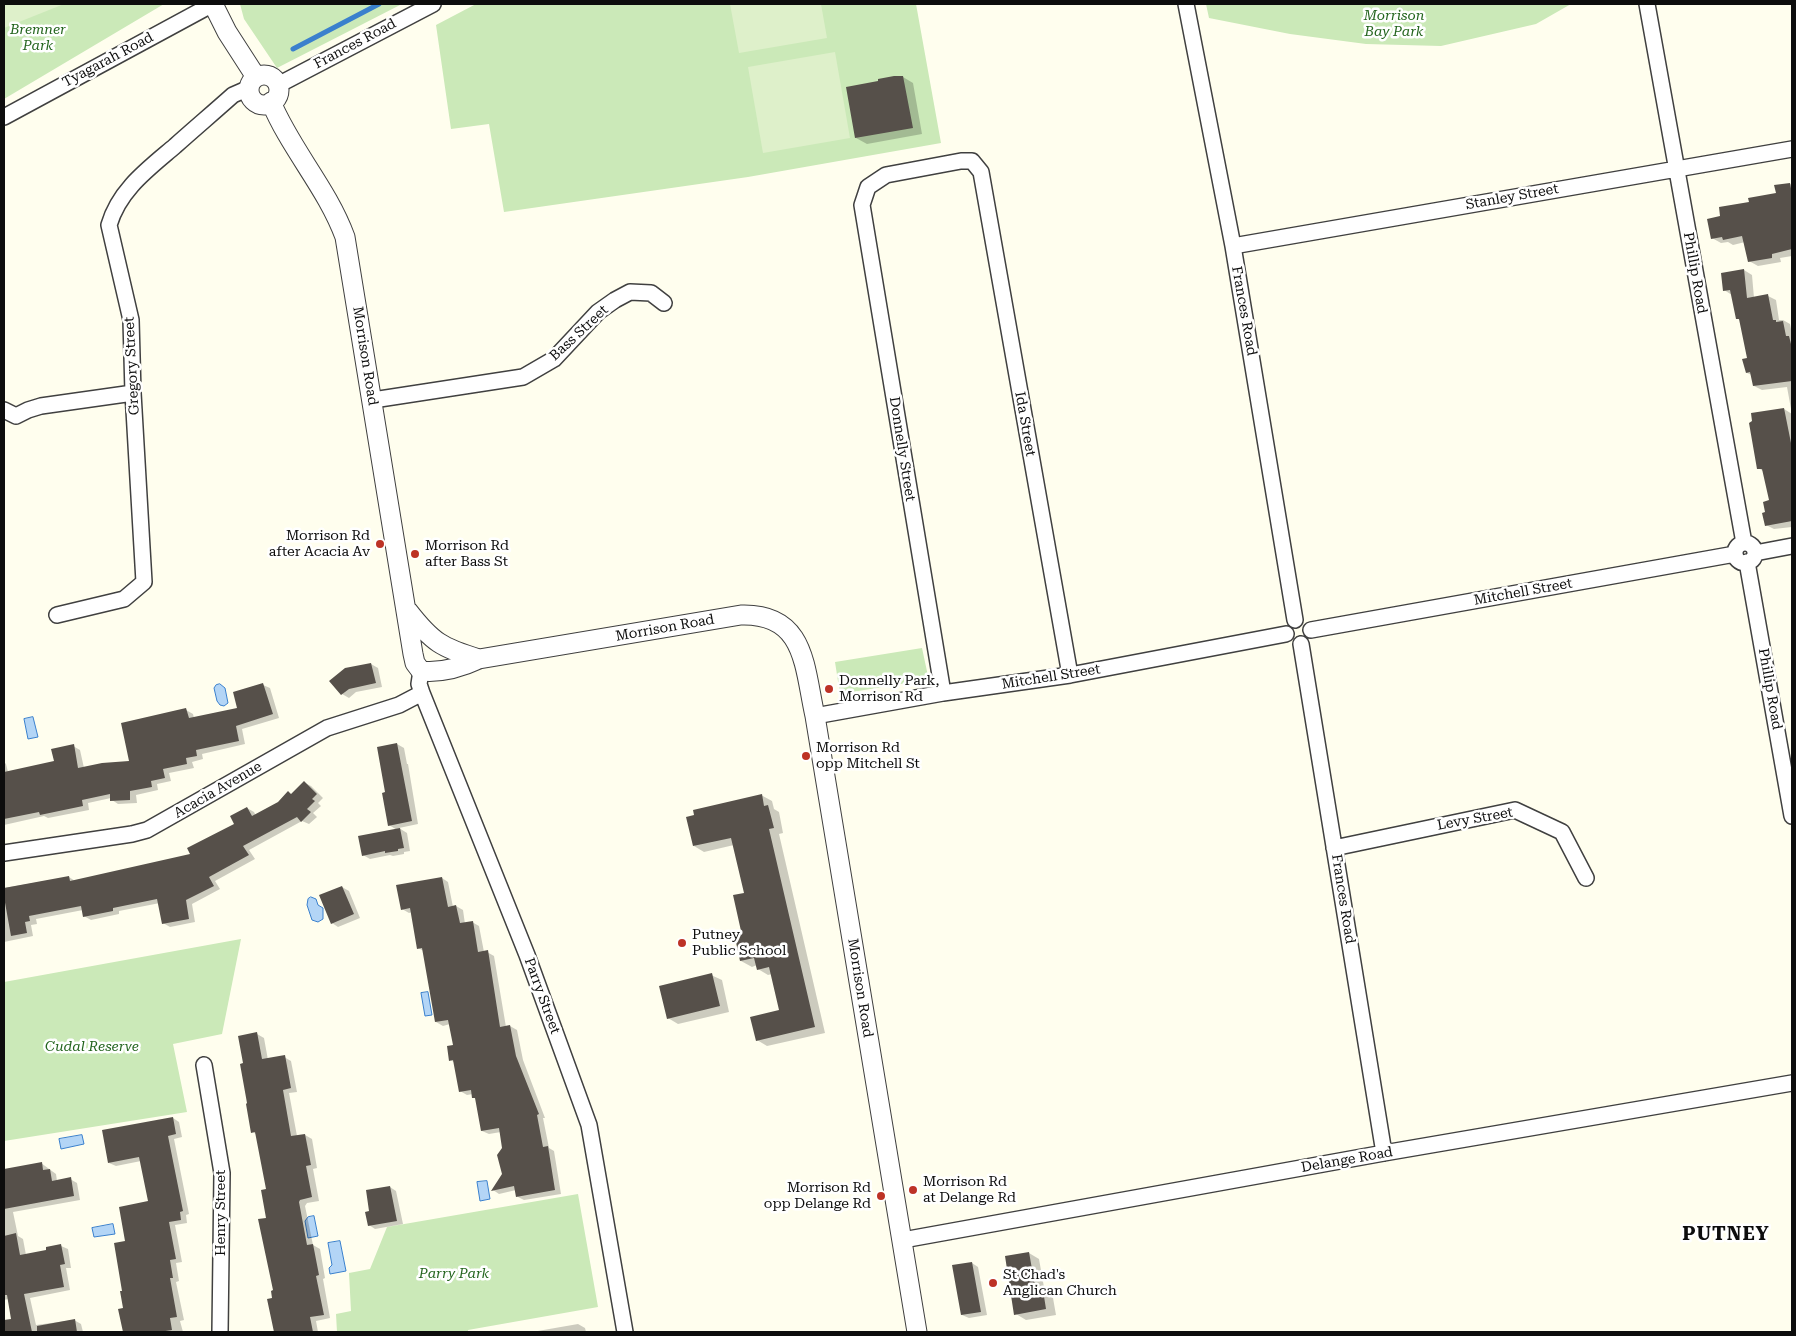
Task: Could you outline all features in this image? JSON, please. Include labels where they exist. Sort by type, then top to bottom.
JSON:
[{"type":"street","points":[[213,4],[252,83],[251,97],[258,103],[267,104],[275,94],[276,81],[265,74],[252,83]]},
{"type":"street","name":"Tyagarah Road","points":[[4,117],[213,4]]},
{"type":"street","name":"Frances Road","points":[[275,94],[432,4]]},
{"type":"street","name":"Frances Road","points":[[1186,4],[1233,246],[1296,620]]},
{"type":"street","name":"Phillip Road","points":[[1646,4],[1792,816]]},
{"type":"street","name":"Gregory Street","points":[[57,615],[124,599],[144,582],[133,394],[131,320],[110,226],[113,212],[139,178],[234,95],[252,83]]},
{"type":"street","name":"Morrison Road","points":[[275,94],[280,122],[331,204],[345,237],[406,608],[416,663],[420,671],[430,672],[457,667],[479,659],[714,619],[755,615],[779,622],[791,633],[801,650],[815,716],[917,1332]]},
{"type":"street","name":"Stanley Street","points":[[1233,246],[1792,149]]},
{"type":"street","name":"Donnelly Street","points":[[943,693],[862,205],[868,187],[886,175],[961,160],[972,161],[981,172]]},
{"type":"street","name":"Ida Street","points":[[981,172],[1070,675]]},
{"type":"street","name":"Bass Street","points":[[373,400],[522,377],[554,359],[598,312],[630,292],[651,293],[664,303]]},
{"type":"street","points":[[4,410],[16,416],[41,406],[133,394]]},
{"type":"street","name":"Mitchell Street","points":[[1311,630],[1792,546]]},
{"type":"street","points":[[406,608],[426,632],[441,645],[450,650],[479,659]]},
{"type":"street","points":[[1296,620],[1305,622],[1311,630],[1308,640],[1301,644],[1293,643],[1286,634],[1287,626],[1296,620]]},
{"type":"street","name":"Mitchell Street","points":[[815,716],[943,693],[1070,675],[1286,634]]},
{"type":"street","name":"Frances Road","points":[[1301,644],[1384,1153]]},
{"type":"street","name":"Parry Street","points":[[420,671],[419,684],[422,693],[527,955],[589,1125],[625,1332]]},
{"type":"street","name":"Acacia Avenue","points":[[4,853],[132,834],[147,830],[327,728],[399,705],[422,693]]},
{"type":"street","name":"Levy Street","points":[[1334,848],[1516,810],[1562,832],[1586,878]]},
{"type":"street","name":"Henry Street","points":[[204,1065],[222,1173],[220,1332]]},
{"type":"street","name":"Delange Road","points":[[903,1240],[1384,1153],[1792,1083]]},
{"type":"green space","name":"Bremner Park","points":[[4,4],[164,4],[4,99]]},
{"type":"green space","points":[[4,4],[64,4],[4,28]]},
{"type":"green space","points":[[240,4],[402,4],[277,68],[244,19]]},
{"type":"green space","points":[[476,4],[916,4],[941,143],[748,177],[504,212],[489,124],[451,129],[436,25]]},
{"type":"green space","points":[[730,4],[821,4],[827,38],[739,53]]},
{"type":"green space","name":"Morrison Bay Park","points":[[1206,4],[1571,4],[1536,24],[1441,46],[1366,44],[1290,34],[1209,18]]},
{"type":"green space","points":[[835,52],[850,138],[763,153],[748,67]]},
{"type":"green space","points":[[922,648],[928,676],[925,680],[840,694],[835,662]]},
{"type":"green space","name":"Cudal Reserve","points":[[241,939],[222,1034],[173,1044],[187,1112],[4,1141],[4,982]]},
{"type":"green space","name":"Parry Park","points":[[578,1194],[598,1307],[468,1330],[468,1332],[337,1332],[336,1314],[351,1311],[349,1273],[370,1269],[387,1227]]},
{"type":"water","points":[[220,684],[225,688],[228,703],[224,706],[220,705],[217,701],[214,688]]},
{"type":"water","points":[[33,717],[38,737],[28,739],[24,719]]},
{"type":"water","points":[[311,897],[316,899],[318,905],[323,908],[323,919],[318,922],[312,920],[307,905],[308,899]]},
{"type":"water","points":[[428,992],[432,1015],[425,1016],[421,993]]},
{"type":"water","points":[[82,1135],[84,1144],[61,1149],[59,1139]]},
{"type":"water","points":[[487,1181],[490,1199],[480,1201],[477,1182]]},
{"type":"water","points":[[314,1216],[318,1236],[308,1238],[305,1221],[308,1217]]},
{"type":"water","points":[[113,1224],[115,1234],[94,1237],[92,1228]]},
{"type":"water","points":[[340,1241],[346,1271],[330,1274],[329,1268],[332,1265],[328,1243]]},
{"type":"building","points":[[894,76],[903,76],[913,128],[855,138],[846,87]]},
{"type":"building","points":[[1790,183],[1792,194],[1792,249],[1772,254],[1772,258],[1748,262],[1742,236],[1723,240],[1722,237],[1711,239],[1707,219],[1720,216],[1719,207],[1749,202],[1748,198],[1776,193],[1774,185]]},
{"type":"building","points":[[1744,269],[1747,298],[1768,294],[1773,320],[1776,320],[1776,322],[1783,321],[1786,336],[1789,336],[1792,348],[1792,381],[1753,386],[1750,372],[1746,373],[1742,359],[1747,358],[1739,319],[1736,319],[1730,290],[1723,291],[1721,273]]},
{"type":"building","points":[[1784,408],[1792,448],[1792,521],[1765,526],[1762,513],[1765,512],[1763,502],[1769,500],[1762,469],[1757,469],[1749,423],[1752,421],[1751,413]]},
{"type":"building","points":[[371,663],[376,683],[349,689],[341,695],[329,681],[345,668]]},
{"type":"building","points":[[263,683],[273,714],[236,726],[239,741],[196,750],[197,756],[186,758],[187,764],[163,769],[165,778],[151,781],[152,787],[130,791],[130,800],[110,801],[110,794],[82,800],[83,806],[40,815],[39,812],[4,819],[4,772],[54,761],[51,749],[74,744],[78,768],[102,763],[129,761],[121,723],[186,708],[189,718],[237,708],[233,692]]},
{"type":"building","points":[[397,743],[412,821],[388,826],[382,793],[385,792],[377,747]]},
{"type":"building","points":[[304,781],[317,794],[312,799],[315,801],[307,809],[311,812],[301,822],[297,817],[243,846],[249,855],[209,877],[214,886],[186,900],[189,919],[162,924],[157,899],[113,908],[113,911],[83,917],[81,906],[29,916],[30,921],[25,922],[27,933],[11,936],[4,888],[69,876],[70,881],[190,854],[187,848],[234,824],[230,816],[247,807],[252,816],[278,802],[288,791],[291,794]]},
{"type":"building","points":[[762,794],[764,806],[768,805],[774,828],[769,829],[815,1027],[756,1041],[750,1017],[779,1010],[769,967],[757,970],[754,958],[740,961],[734,933],[741,931],[733,895],[744,893],[731,838],[693,846],[686,817],[694,815],[693,810]]},
{"type":"building","points":[[400,828],[404,848],[398,849],[398,851],[385,853],[385,851],[362,856],[358,836]]},
{"type":"building","points":[[442,877],[448,907],[456,905],[460,923],[473,921],[478,952],[488,950],[500,1027],[510,1025],[516,1056],[539,1114],[537,1115],[543,1147],[548,1146],[555,1190],[516,1197],[514,1186],[491,1191],[502,1174],[497,1155],[502,1148],[499,1128],[481,1131],[475,1098],[472,1098],[471,1090],[459,1092],[453,1060],[449,1061],[447,1046],[453,1045],[448,1020],[435,1022],[422,948],[417,949],[410,908],[401,910],[396,885]]},
{"type":"building","points":[[342,886],[354,914],[331,924],[319,895]]},
{"type":"building","points":[[712,973],[720,1006],[667,1019],[659,986]]},
{"type":"building","points":[[257,1032],[262,1059],[285,1055],[291,1088],[283,1090],[291,1136],[305,1134],[311,1165],[306,1166],[312,1197],[300,1200],[299,1202],[307,1245],[313,1244],[319,1275],[316,1276],[324,1315],[310,1317],[313,1332],[274,1332],[267,1299],[272,1298],[271,1291],[273,1290],[258,1219],[266,1218],[261,1190],[266,1189],[255,1132],[251,1133],[240,1064],[243,1063],[238,1036]]},
{"type":"building","points":[[173,1117],[176,1134],[168,1136],[183,1211],[180,1212],[181,1220],[169,1222],[176,1259],[170,1260],[173,1278],[170,1278],[177,1317],[170,1318],[172,1330],[123,1332],[118,1309],[123,1308],[120,1291],[122,1291],[114,1243],[125,1241],[119,1207],[148,1201],[139,1157],[108,1163],[102,1130]]},
{"type":"building","points":[[42,1162],[43,1170],[50,1169],[52,1181],[71,1177],[74,1196],[4,1209],[4,1169]]},
{"type":"building","points":[[390,1186],[397,1221],[368,1226],[365,1212],[369,1211],[366,1190]]},
{"type":"building","points":[[16,1233],[20,1255],[46,1250],[46,1247],[61,1244],[65,1264],[60,1265],[64,1287],[24,1294],[32,1332],[4,1332],[4,1320],[11,1319],[7,1295],[4,1295],[4,1236]]},
{"type":"building","points":[[1029,1252],[1036,1292],[1043,1290],[1046,1309],[1014,1315],[1005,1256]]},
{"type":"building","points":[[972,1262],[981,1312],[961,1315],[952,1265]]},
{"type":"building","points":[[75,1319],[77,1332],[37,1332],[37,1326]]},
{"type":"waterway","points":[[293,49],[379,4]]},
{"type":"place","name":"Morrison Rd after Acacia Av","points":[[380,544]]},
{"type":"place","name":"Morrison Rd after Bass St","points":[[415,554]]},
{"type":"place","name":"Donnelly Park, Morrison Rd","points":[[829,689]]},
{"type":"place","name":"Morrison Rd opp Mitchell St","points":[[806,756]]},
{"type":"place","name":"Putney Public School","points":[[682,943]]},
{"type":"place","name":"Morrison Rd at Delange Rd","points":[[913,1190]]},
{"type":"place","name":"Morrison Rd opp Delange Rd","points":[[881,1196]]},
{"type":"place","name":"St Chad's Anglican Church","points":[[993,1283]]},
{"type":"district","name":"PUTNEY","points":[[1726,1234]]}]
